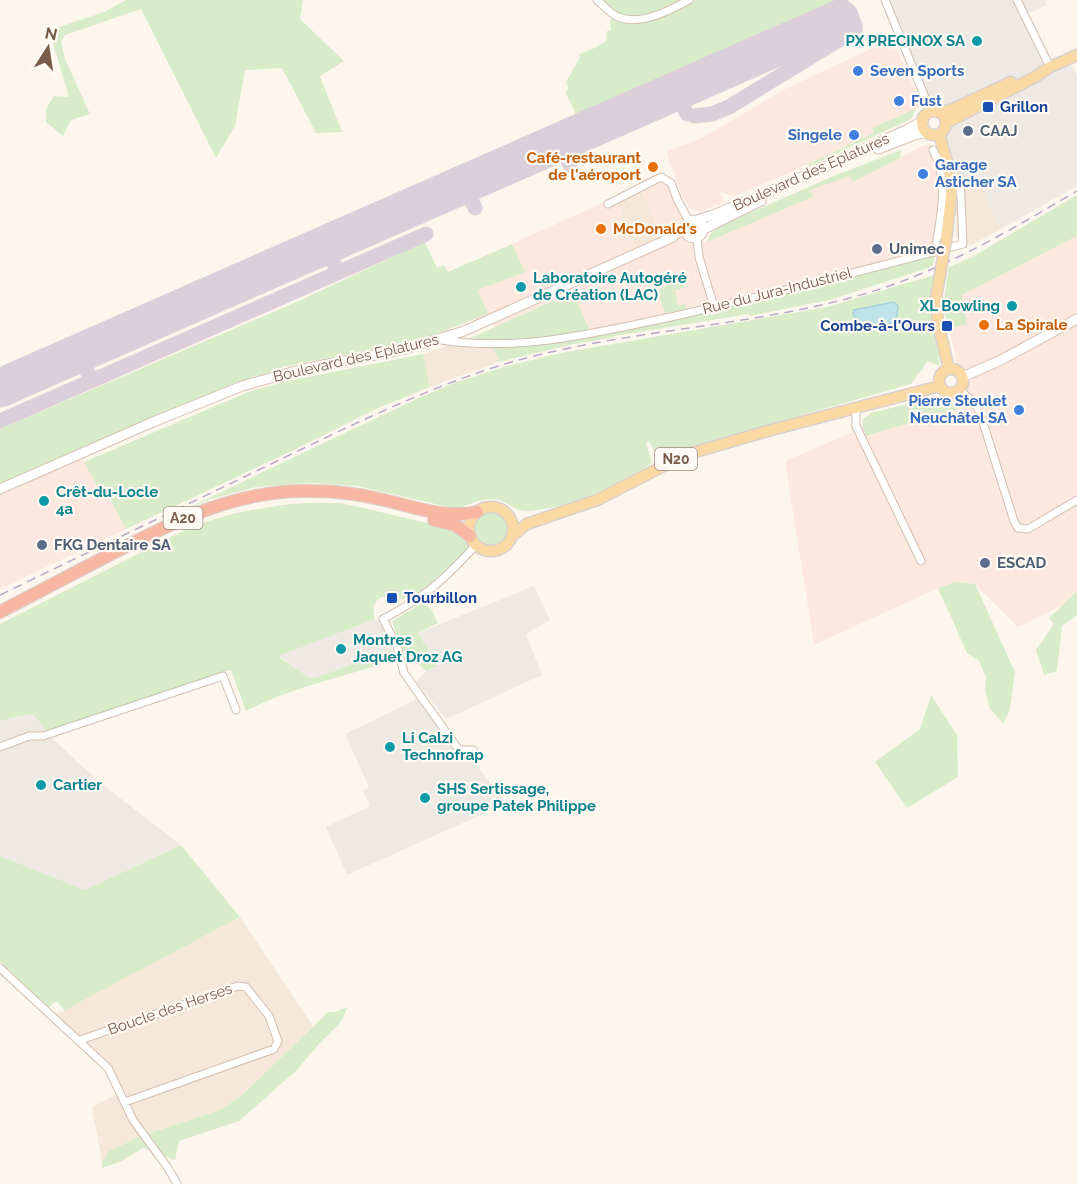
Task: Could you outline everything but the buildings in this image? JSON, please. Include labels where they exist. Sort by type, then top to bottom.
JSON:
[{"type":"highway","name":"A20","points":[[0,612],[166,526],[204,509],[242,498],[291,491],[327,491],[363,496],[451,515],[477,512]]},
{"type":"highway","name":"A20","points":[[0,621],[188,524],[227,510],[262,502],[306,499],[361,503],[449,523],[462,529],[473,541]]},
{"type":"main road","name":"Boulevard des Eplatures","points":[[0,489],[201,402],[264,379],[405,350],[441,340],[674,237],[691,222],[757,197],[935,117],[1035,77],[1050,67],[1077,55]]},
{"type":"main road","points":[[935,117],[944,130],[933,135],[923,126],[935,117]]},
{"type":"main road","name":"Boulevard des Eplatures","points":[[704,229],[717,221],[885,146],[927,132]]},
{"type":"main road","points":[[939,134],[949,169],[951,205],[936,298],[938,323],[949,369]]},
{"type":"main road","points":[[691,222],[703,224],[704,229],[701,235],[693,237],[686,232],[691,222]]},
{"type":"main road","name":"Boulevard des Eplatures","points":[[674,237],[693,237]]},
{"type":"main road","points":[[962,377],[999,361],[1077,319]]},
{"type":"main road","points":[[940,386],[940,375],[949,369],[957,371],[962,377],[963,382],[959,390]]},
{"type":"main road","name":"N20","points":[[473,541],[486,551],[496,551],[506,546],[512,536],[527,524],[597,500],[685,455],[940,386],[944,391],[950,393],[959,390]]},
{"type":"main road","name":"N20","points":[[477,512],[491,507],[501,510],[508,516],[540,519]]},
{"type":"main road","points":[[473,541],[471,520],[477,512]]},
{"type":"main road","points":[[508,516],[513,526],[512,536]]},
{"type":"street","points":[[597,0],[613,14],[634,20],[663,13],[689,0]]},
{"type":"street","points":[[885,0],[935,117]]},
{"type":"street","points":[[1017,0],[1050,67]]},
{"type":"street","points":[[933,150],[940,166],[943,196],[934,252]]},
{"type":"street","points":[[608,204],[662,177],[671,183],[678,201],[691,222]]},
{"type":"street","name":"Rue du Jura-Industriel","points":[[441,340],[470,344],[560,340],[714,307],[963,244],[960,177]]},
{"type":"street","points":[[693,237],[714,307]]},
{"type":"street","points":[[959,390],[974,402],[981,413],[1018,528],[1024,530],[1031,527],[1077,500]]},
{"type":"street","points":[[856,408],[855,422],[860,435],[921,561]]},
{"type":"street","points":[[473,541],[452,572],[426,594],[384,619],[397,646],[404,673],[459,750],[473,750]]},
{"type":"street","points":[[0,747],[29,736],[43,736],[224,676],[236,710]]},
{"type":"street","points":[[0,968],[108,1068],[133,1120],[168,1168],[175,1183]]},
{"type":"street","name":"Boucle des Herses","points":[[80,1040],[238,986],[246,987],[269,1016],[279,1041],[274,1049],[125,1102]]},
{"type":"shaded area","points":[[889,0],[1045,0],[1047,5],[1027,14],[1049,61],[1067,53],[1077,76],[1077,186],[1001,229],[976,174],[956,181],[950,149],[943,135],[949,123],[941,111],[929,100]]},
{"type":"shaded area","points":[[892,39],[922,106],[873,128],[874,133],[793,171],[734,196],[720,192],[724,202],[700,212],[690,208],[683,199],[667,154],[669,150],[700,139],[787,88]]},
{"type":"shaded area","points":[[932,144],[943,175],[937,254],[592,335],[573,292],[494,327],[477,290],[524,272],[512,244],[613,198],[636,247],[661,236],[642,191],[660,183],[667,183],[684,219],[679,228],[688,244],[707,242],[812,197],[810,190],[850,175],[853,182],[920,147]]},
{"type":"shaded area","points":[[976,174],[1001,229],[970,246],[956,237],[956,181]]},
{"type":"shaded area","points":[[642,191],[661,236],[636,247],[616,203]]},
{"type":"shaded area","points":[[1077,236],[1077,591],[1063,605],[1018,627],[975,584],[955,582],[814,645],[785,461],[863,428],[866,436],[968,406],[949,329],[967,323],[962,295]]},
{"type":"shaded area","points":[[468,339],[491,340],[499,362],[430,387],[423,354]]},
{"type":"shaded area","points":[[79,451],[97,486],[102,484],[126,529],[0,589],[0,486]]},
{"type":"shaded area","points":[[534,586],[550,620],[526,634],[542,675],[446,719],[416,682],[426,671],[437,666],[418,633]]},
{"type":"shaded area","points":[[375,619],[383,623],[393,644],[392,650],[314,678],[308,678],[281,657],[276,656]]},
{"type":"shaded area","points":[[417,699],[458,755],[467,751],[505,804],[347,875],[326,827],[370,806],[363,791],[369,787],[345,734]]},
{"type":"shaded area","points":[[33,714],[51,737],[98,781],[181,845],[85,890],[0,856],[0,721]]},
{"type":"shaded area","points":[[240,917],[313,1026],[242,1095],[220,1110],[141,1136],[109,1151],[102,1161],[92,1107],[120,1092],[108,1068],[53,1016]]},
{"type":"green space","points":[[126,0],[303,0],[300,19],[344,61],[320,76],[342,132],[316,133],[282,68],[245,70],[235,126],[216,158],[141,9],[65,35],[61,41],[65,59],[90,114],[71,120],[63,136],[46,122],[46,109],[54,96],[69,97],[49,30],[102,13]]},
{"type":"green space","points":[[602,0],[683,0],[650,15],[632,17],[616,13]]},
{"type":"green space","points":[[695,0],[850,0],[578,119],[565,91],[569,89],[566,82],[580,57],[579,54],[606,41],[607,31],[611,30],[610,19],[628,22]]},
{"type":"green space","points":[[917,108],[911,119],[810,166],[806,165],[874,133],[872,128]]},
{"type":"green space","points":[[901,150],[900,158],[853,182],[850,176],[810,190],[813,197],[707,242],[709,236],[718,227],[836,175]]},
{"type":"green space","points":[[1077,195],[1077,236],[962,295],[967,324],[949,329],[943,306],[949,267],[972,257]]},
{"type":"green space","points":[[425,242],[437,268],[444,265],[448,272],[512,244],[525,272],[478,290],[488,314],[433,335],[282,367],[250,378],[0,486],[0,429],[294,303]]},
{"type":"green space","points":[[935,255],[933,265],[928,268],[833,299],[750,316],[749,314],[615,336],[499,362],[493,347],[561,341]]},
{"type":"green space","points":[[934,275],[931,318],[939,366],[928,361],[911,384],[711,441],[662,459],[658,459],[649,441],[646,443],[652,462],[648,466],[605,489],[560,506],[523,511],[494,499],[453,508],[357,486],[310,483],[256,487],[211,499],[173,515],[414,400],[454,383],[507,366],[561,353],[827,307]]},
{"type":"green space","points":[[682,280],[684,288],[675,290],[678,306],[685,304],[686,310],[665,313],[659,297],[660,289]]},
{"type":"green space","points":[[573,292],[590,331],[565,336],[491,342],[490,340],[468,339]]},
{"type":"green space","points":[[423,354],[430,387],[376,409],[126,529],[102,484],[97,486],[84,462],[246,393],[283,382]]},
{"type":"green space","points":[[932,398],[951,400],[968,406],[866,436],[863,419],[871,413]]},
{"type":"green space","points":[[304,503],[340,503],[368,509],[456,530],[468,542],[468,551],[411,600],[382,597],[374,606],[375,619],[278,656],[309,678],[392,650],[395,660],[282,695],[246,711],[231,670],[46,731],[33,714],[0,721],[0,624],[189,528],[245,511]]},
{"type":"green space","points":[[491,512],[503,518],[509,530],[503,542],[491,548],[479,542],[473,530],[479,518]]},
{"type":"green space","points":[[955,582],[975,584],[1015,672],[1010,708],[1004,724],[990,709],[985,690],[986,677],[979,661],[967,653],[938,588]]},
{"type":"green space","points":[[1077,591],[1077,615],[1062,626],[1057,671],[1044,675],[1036,650],[1054,624],[1049,618]]},
{"type":"green space","points":[[424,602],[431,609],[438,623],[418,633],[437,666],[426,671],[402,649],[392,621]]},
{"type":"green space","points":[[931,695],[957,735],[958,777],[907,808],[875,762],[920,729]]},
{"type":"green space","points":[[181,845],[240,917],[65,1010],[56,1001],[48,1008],[0,962],[0,856],[85,890]]},
{"type":"green space","points":[[348,1007],[341,1022],[296,1071],[239,1121],[179,1141],[175,1160],[143,1148],[122,1161],[102,1168],[102,1161],[109,1151],[141,1136],[220,1110],[242,1095],[328,1012]]},
{"type":"water","points":[[894,302],[898,307],[896,320],[877,329],[867,329],[858,322],[853,314],[854,310]]},
{"type":"taxiway","points":[[694,116],[712,114],[729,107],[855,30],[851,17],[840,19]]},
{"type":"taxiway","points":[[676,92],[687,114]]},
{"type":"taxiway","points":[[560,142],[570,165]]},
{"type":"taxiway","points":[[464,184],[475,208]]},
{"type":"taxiway","points":[[0,421],[426,234]]},
{"type":"taxiway","points":[[325,245],[338,272]]},
{"type":"taxiway","points":[[79,353],[91,380]]},
{"type":"runway","points":[[0,388],[840,19]]},
{"type":"railway","points":[[0,595],[331,435],[448,384],[508,363],[550,352],[634,336],[762,317],[878,290],[966,253],[1077,191]]},
{"type":"place","name":"PX PRECINOX SA","points":[[977,41]]},
{"type":"place","name":"Seven Sports","points":[[858,71]]},
{"type":"place","name":"Fust","points":[[899,101]]},
{"type":"place","name":"Grillon","points":[[988,107]]},
{"type":"place","name":"CAAJ","points":[[968,131]]},
{"type":"place","name":"Singele","points":[[854,135]]},
{"type":"place","name":"Café-restaurant de l'aéroport","points":[[653,167]]},
{"type":"place","name":"Garage Asticher SA","points":[[923,174]]},
{"type":"place","name":"McDonald's","points":[[601,229]]},
{"type":"place","name":"Unimec","points":[[877,249]]},
{"type":"place","name":"Laboratoire Autogéré de Création (LAC)","points":[[521,287]]},
{"type":"place","name":"XL Bowling","points":[[1012,306]]},
{"type":"place","name":"La Spirale","points":[[984,325]]},
{"type":"place","name":"Combe-à-l'Ours","points":[[947,326]]},
{"type":"place","name":"Pierre Steulet Neuchâtel SA","points":[[1019,410]]},
{"type":"place","name":"Crêt-du-Locle 4a","points":[[44,501]]},
{"type":"place","name":"FKG Dentaire SA","points":[[42,545]]},
{"type":"place","name":"ESCAD","points":[[985,563]]},
{"type":"place","name":"Tourbillon","points":[[392,598]]},
{"type":"place","name":"Montres Jaquet Droz AG","points":[[341,649]]},
{"type":"place","name":"Li Calzi Technofrap","points":[[390,747]]},
{"type":"place","name":"Cartier","points":[[41,785]]},
{"type":"place","name":"SHS Sertissage, groupe Patek Philippe","points":[[425,798]]}]
